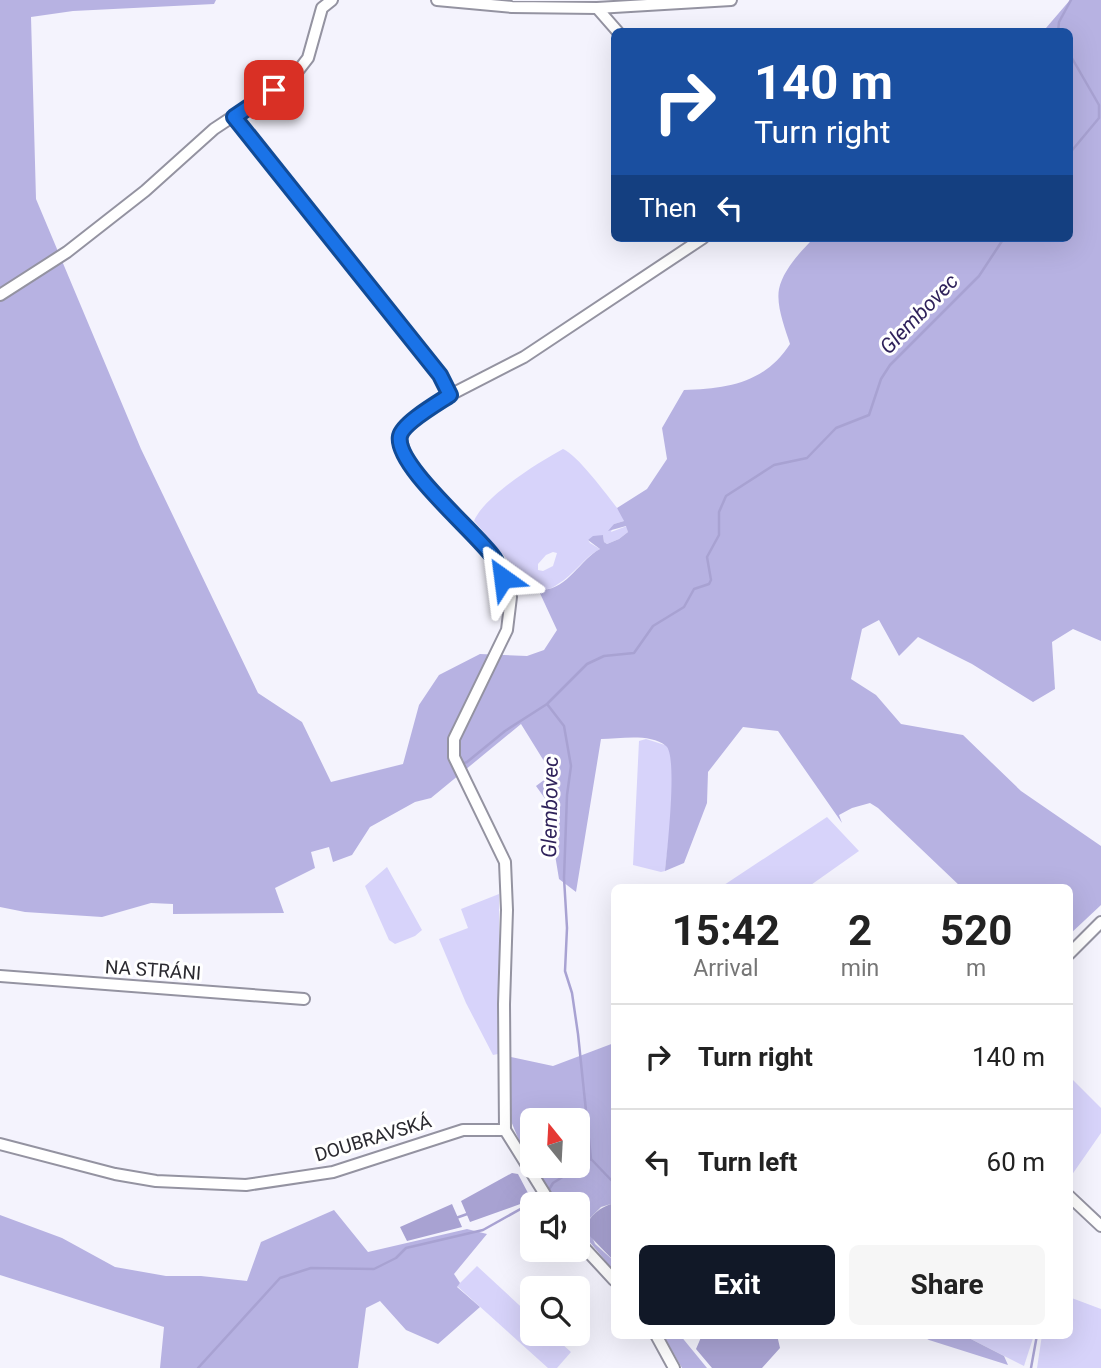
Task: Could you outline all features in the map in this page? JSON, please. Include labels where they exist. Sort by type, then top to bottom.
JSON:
[{"type":"street","points":[[0,295],[67,252],[145,191],[214,129],[294,76],[308,58],[322,8],[332,0]]},
{"type":"street","points":[[437,0],[512,7],[731,0]]},
{"type":"street","points":[[590,5],[614,28]]},
{"type":"street","points":[[234,117],[440,375],[450,395]]},
{"type":"street","points":[[544,1192],[505,1130],[505,862],[454,757],[454,739],[507,630],[511,597],[495,559],[424,483],[406,457],[400,437],[407,425],[450,395],[524,357],[698,242]]},
{"type":"street","points":[[1073,950],[1101,922]]},
{"type":"street","name":"NA STRÁNI","points":[[0,976],[304,999]]},
{"type":"street","name":"DOUBRAVSKÁ","points":[[0,1144],[128,1177],[246,1185],[332,1172],[463,1130],[505,1130]]},
{"type":"street","points":[[1073,1200],[1101,1226]]},
{"type":"street","points":[[590,1254],[611,1277]]},
{"type":"street","points":[[658,1339],[674,1368]]},
{"type":"shaded area","points":[[0,0],[216,0],[214,4],[73,11],[31,17],[36,199],[141,449],[258,693],[302,722],[331,782],[403,764],[419,705],[439,675],[480,654],[527,656],[544,650],[557,630],[538,589],[548,589],[564,581],[600,549],[588,540],[593,536],[603,535],[607,544],[628,532],[626,526],[608,531],[614,524],[624,521],[617,508],[647,489],[667,459],[662,428],[684,390],[715,388],[744,381],[769,368],[790,344],[780,310],[779,289],[788,268],[810,242],[1073,242],[1073,28],[1046,28],[1070,0],[1101,0],[1101,641],[1073,629],[1052,642],[1055,689],[1033,702],[972,664],[918,637],[899,656],[879,620],[862,629],[851,679],[876,695],[901,724],[963,735],[1021,791],[1101,846],[1101,905],[1073,931],[1073,884],[958,884],[870,803],[839,815],[842,823],[778,731],[743,727],[708,772],[707,803],[684,863],[665,871],[671,805],[671,767],[666,746],[652,739],[601,739],[576,892],[559,879],[546,800],[536,786],[552,774],[521,724],[431,798],[415,802],[370,827],[352,855],[333,862],[329,847],[311,852],[315,868],[275,888],[284,913],[173,914],[173,904],[151,903],[102,917],[25,912],[0,907]]},
{"type":"shaded area","points":[[563,449],[594,478],[622,514],[624,521],[614,524],[611,532],[627,526],[628,532],[607,544],[603,535],[588,540],[600,549],[564,580],[543,590],[524,577],[474,521],[500,491]],"holes":[[[557,553],[553,566],[543,571],[538,570],[538,564],[546,555]]]},
{"type":"shaded area","points":[[646,739],[668,746],[673,771],[665,871],[661,872],[633,865],[639,741]]},
{"type":"shaded area","points":[[827,817],[859,851],[812,884],[726,884]]},
{"type":"shaded area","points":[[387,867],[422,930],[415,936],[395,944],[389,940],[365,886]]},
{"type":"shaded area","points":[[499,894],[499,1049],[498,1054],[493,1055],[466,1003],[439,939],[468,928],[461,909]]},
{"type":"shaded area","points":[[611,1044],[611,1204],[601,1207],[590,1218],[590,1192],[551,1192],[541,1178],[590,1178],[590,1108],[520,1108],[520,1143],[511,1121],[511,1057],[553,1066]]},
{"type":"shaded area","points":[[1073,1080],[1101,1108],[1101,1133],[1073,1173]]},
{"type":"shaded area","points":[[512,1173],[518,1174],[527,1192],[520,1192],[520,1204],[470,1222],[461,1201]]},
{"type":"shaded area","points":[[452,1204],[462,1227],[407,1241],[400,1227]]},
{"type":"shaded area","points":[[611,1204],[611,1258],[590,1236],[590,1219]]},
{"type":"shaded area","points":[[334,1210],[368,1252],[467,1229],[487,1234],[454,1274],[460,1283],[457,1287],[480,1307],[438,1344],[406,1330],[380,1301],[366,1308],[358,1368],[160,1368],[164,1327],[0,1275],[0,1215],[62,1238],[115,1267],[166,1276],[201,1276],[247,1281],[261,1242]]},
{"type":"shaded area","points":[[590,1232],[595,1244],[611,1258],[611,1267],[590,1242]]},
{"type":"shaded area","points":[[477,1266],[520,1306],[520,1343],[457,1286]]},
{"type":"shaded area","points":[[1073,1298],[1101,1309],[1101,1368],[1037,1368],[1041,1339],[1073,1339]]},
{"type":"shaded area","points":[[665,1339],[683,1339],[707,1368],[682,1368]]},
{"type":"shaded area","points":[[700,1339],[778,1339],[780,1348],[762,1368],[712,1368],[696,1349]]},
{"type":"shaded area","points":[[971,1339],[1033,1339],[1024,1366]]},
{"type":"shaded area","points":[[971,1339],[1004,1356],[1008,1365],[929,1340]]},
{"type":"shaded area","points":[[524,1346],[564,1346],[571,1352],[557,1368],[548,1368]]},
{"type":"waterway","name":"Glembovec","points":[[1058,28],[1071,0]]},
{"type":"waterway","name":"Glembovec","points":[[1073,60],[1099,105],[1099,118],[1073,149]]},
{"type":"waterway","name":"Glembovec","points":[[611,1180],[591,1159],[578,1034],[572,993],[565,971],[567,928],[564,878],[567,795],[571,766],[564,726],[547,704],[587,664],[604,656],[634,653],[653,626],[684,607],[694,589],[709,584],[711,580],[707,557],[719,535],[719,512],[726,496],[774,465],[807,458],[836,428],[869,415],[881,379],[890,365],[979,276],[1001,242]]},
{"type":"waterway","points":[[462,764],[505,731],[547,704]]},
{"type":"waterway","points":[[548,1192],[553,1183],[591,1159]]},
{"type":"waterway","points":[[198,1368],[280,1278],[311,1268],[374,1269],[396,1258],[406,1248],[483,1230],[520,1209]]},
{"type":"waterway","points":[[456,1218],[470,1213]]},
{"type":"waterway","points":[[1031,1368],[1036,1339]]},
{"type":"route","points":[[274,90],[234,117],[447,386],[450,395],[407,425],[400,437],[400,443],[424,483],[495,559],[503,578]]}]
